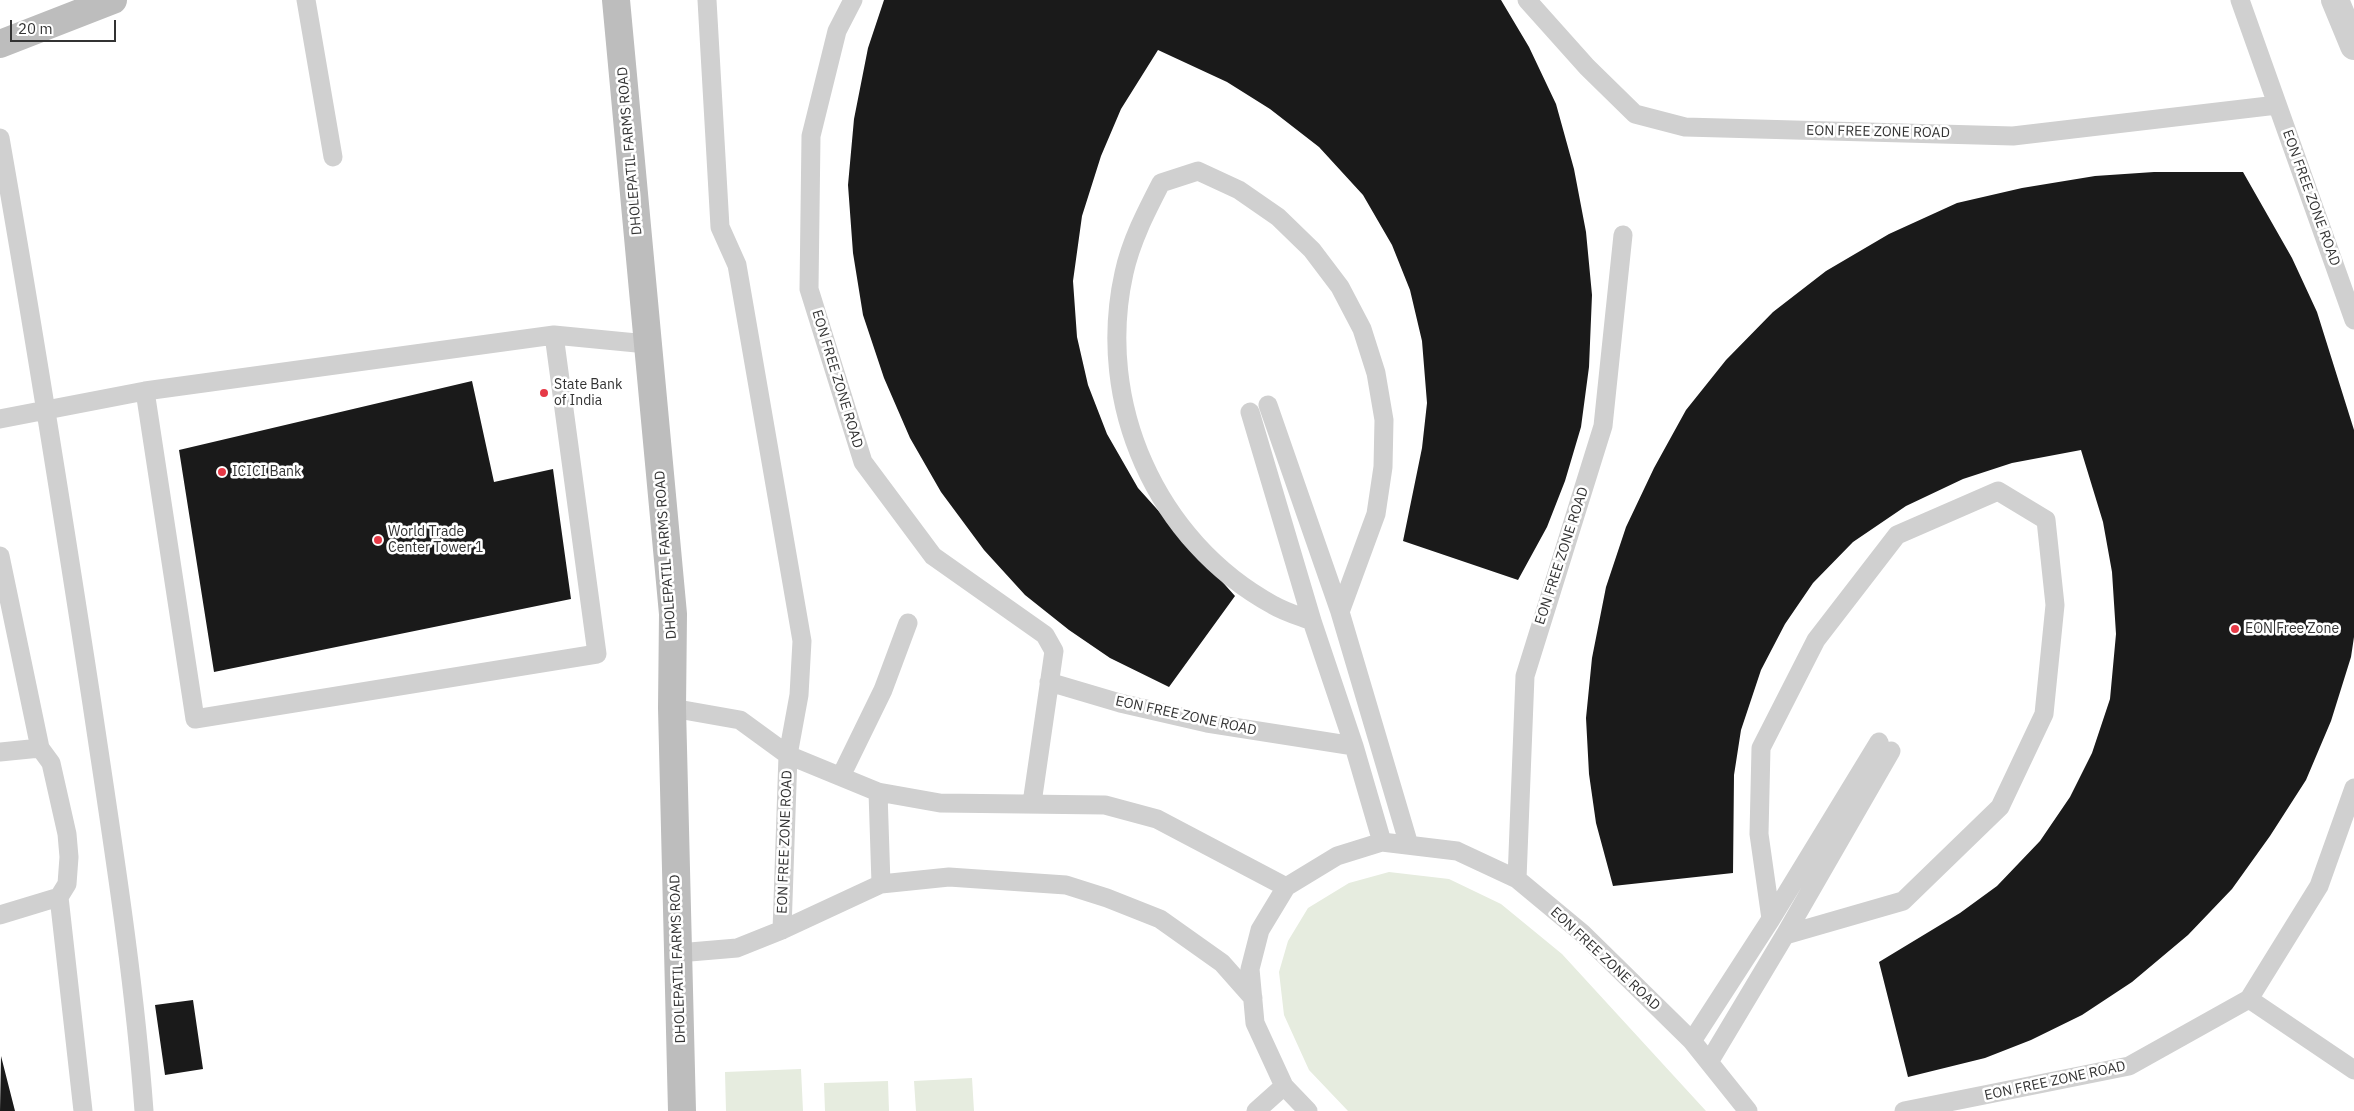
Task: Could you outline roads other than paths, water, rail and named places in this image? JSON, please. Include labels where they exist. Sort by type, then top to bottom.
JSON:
[{"type":"street","points":[[0,44],[113,0]]},
{"type":"street","name":"DHOLEPATIL FARMS ROAD","points":[[616,0],[673,614],[672,708],[682,1111]]},
{"type":"street","points":[[2335,0],[2354,46]]},
{"type":"lane","name":"EON FREE ZONE ROAD","points":[[707,0],[720,227],[737,265],[802,641],[799,695],[788,754],[782,930]]},
{"type":"lane","name":"EON FREE ZONE ROAD","points":[[853,0],[837,31],[811,136],[810,289],[863,462],[933,556],[1045,635],[1054,651],[1032,803]]},
{"type":"lane","name":"EON FREE ZONE ROAD","points":[[1527,0],[1586,67],[1635,114],[1685,128],[2013,136],[2277,105]]},
{"type":"lane","name":"EON FREE ZONE ROAD","points":[[2240,0],[2354,320]]},
{"type":"lane","points":[[311,2],[333,157]]},
{"type":"lane","points":[[0,138],[47,408],[123,909],[140,1052],[144,1111]]},
{"type":"lane","points":[[1312,621],[1274,606],[1233,579],[1196,546],[1166,507],[1142,464],[1126,418],[1117,370],[1116,321],[1124,273],[1136,236],[1161,183],[1198,171],[1239,190],[1278,217],[1312,250],[1340,287],[1362,329],[1376,373],[1384,420],[1383,467],[1376,514],[1340,612]]},
{"type":"lane","name":"EON FREE ZONE ROAD","points":[[1517,879],[1524,676],[1603,426],[1623,235]]},
{"type":"lane","points":[[0,419],[47,408],[145,391],[554,335],[647,344]]},
{"type":"lane","points":[[145,391],[195,719],[597,654],[554,335]]},
{"type":"lane","points":[[1268,405],[1340,612],[1410,845]]},
{"type":"lane","points":[[1250,412],[1312,621],[1354,746],[1382,842]]},
{"type":"lane","points":[[1771,920],[1758,834],[1761,748],[1816,640],[1897,535],[1998,491],[2046,520],[2055,605],[2044,714],[2000,807],[1904,900],[1785,935]]},
{"type":"lane","points":[[0,556],[40,748],[51,763],[67,834],[70,858],[67,884],[59,897],[83,1111]]},
{"type":"lane","points":[[841,776],[882,690],[908,623]]},
{"type":"lane","name":"EON FREE ZONE ROAD","points":[[1050,682],[1120,703],[1207,723],[1354,746]]},
{"type":"lane","name":"EON FREE ZONE ROAD","points":[[672,708],[740,720],[788,754],[878,792],[940,803],[1105,805],[1157,819],[1286,888]]},
{"type":"lane","points":[[1692,1041],[1885,746],[1785,935],[1709,1062]]},
{"type":"lane","points":[[0,752],[40,748]]},
{"type":"lane","name":"EON FREE ZONE ROAD","points":[[1904,1111],[2129,1066],[2249,999],[2319,886],[2354,788]]},
{"type":"lane","points":[[878,792],[881,884]]},
{"type":"lane","name":"EON FREE ZONE ROAD","points":[[1308,1111],[1284,1086],[1255,1023],[1250,969],[1260,930],[1286,888],[1337,856],[1382,842],[1457,851],[1517,879],[1582,933],[1692,1041],[1748,1111]]},
{"type":"lane","name":"EON FREE ZONE ROAD","points":[[678,953],[737,948],[782,930],[881,884],[949,877],[1066,885],[1107,898],[1160,919],[1222,964],[1253,998]]},
{"type":"lane","points":[[0,916],[59,897]]},
{"type":"lane","points":[[2249,999],[2354,1070]]},
{"type":"lane","points":[[1256,1111],[1284,1086]]},
{"type":"place","name":"State Bank of India","points":[[544,393]]},
{"type":"place","name":"ICICI Bank","points":[[222,472]]},
{"type":"place","name":"World Trade Center Tower 1","points":[[378,540]]},
{"type":"place","name":"EON Free Zone","points":[[2235,629]]}]
